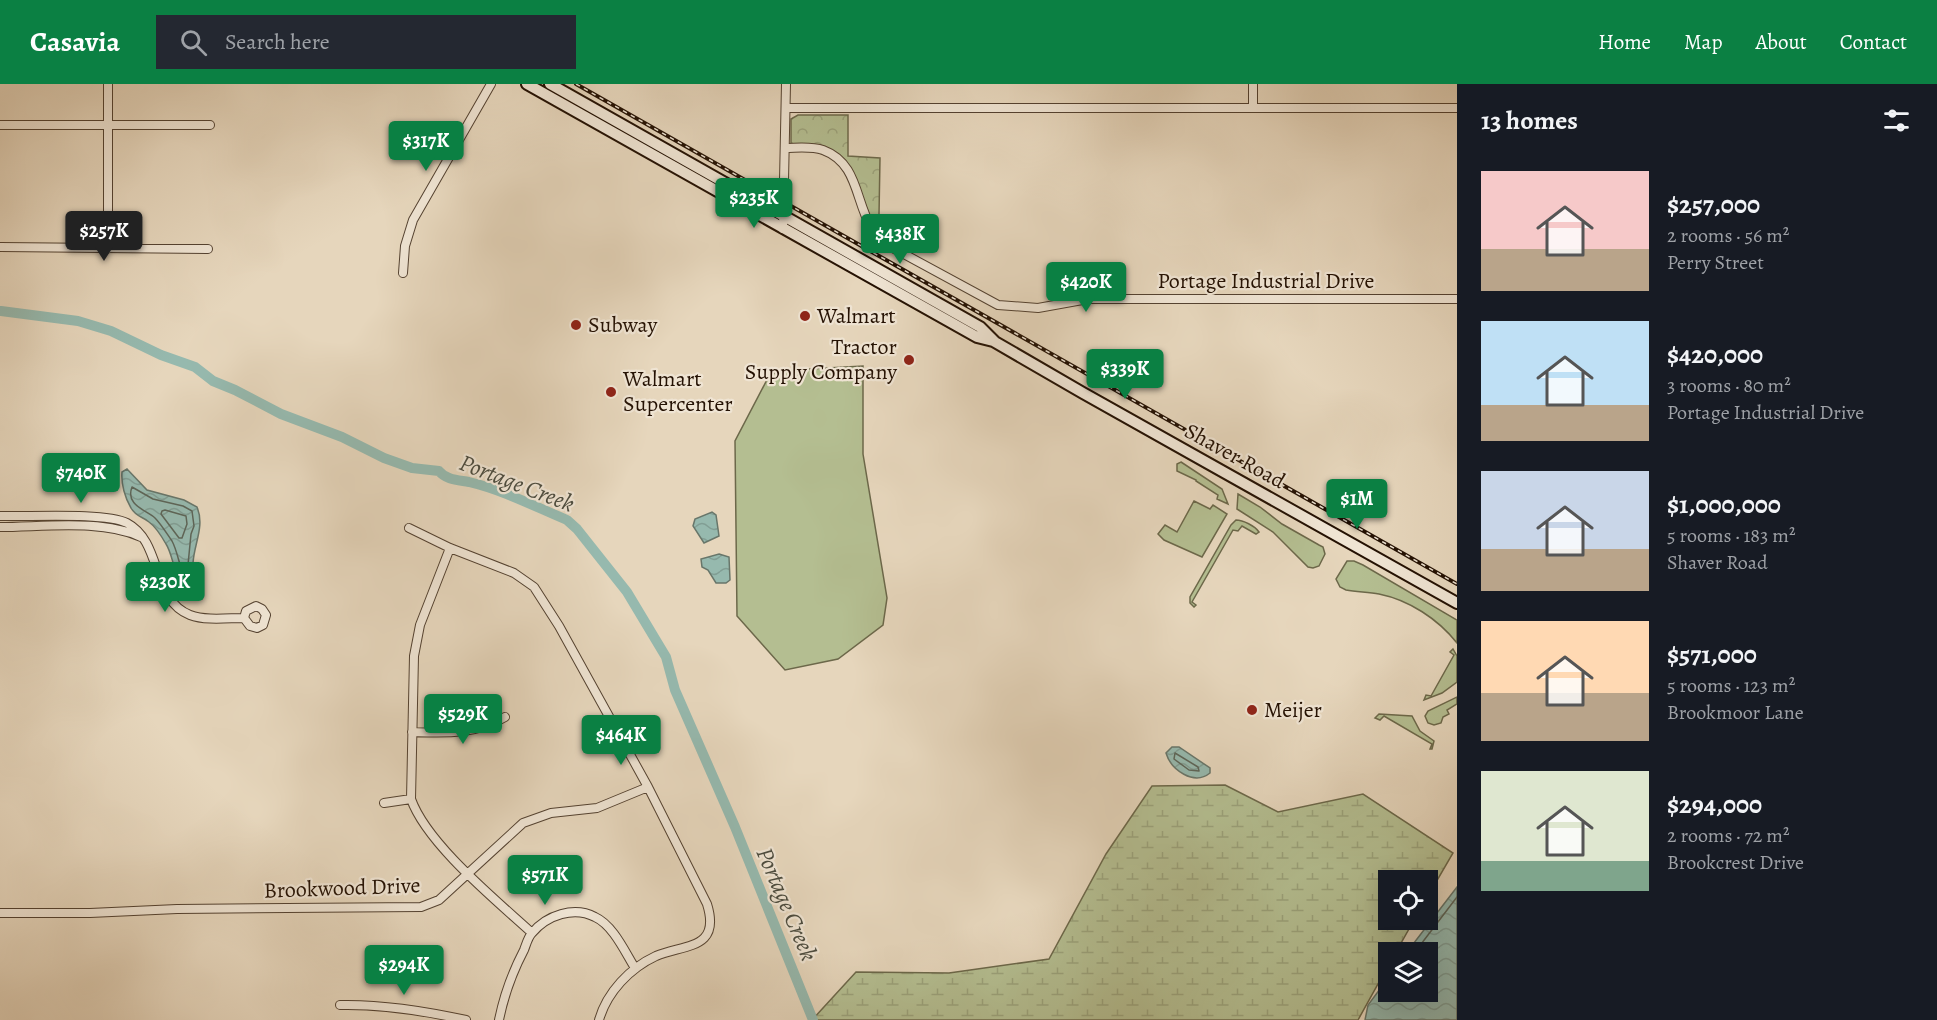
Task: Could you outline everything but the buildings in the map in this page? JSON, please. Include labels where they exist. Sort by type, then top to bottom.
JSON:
[{"type":"main road","name":"Shaver Road","points":[[527,84],[977,337],[995,342],[1457,603]]},
{"type":"main road","name":"Shaver Road","points":[[550,84],[980,327],[995,342]]},
{"type":"street","points":[[108,84],[108,249]]},
{"type":"street","points":[[403,273],[405,246],[413,220],[491,84]]},
{"type":"street","points":[[783,229],[786,84]]},
{"type":"street","points":[[1253,84],[1253,108]]},
{"type":"street","points":[[786,108],[1457,108]]},
{"type":"street","points":[[0,125],[210,125]]},
{"type":"street","name":"Portage Industrial Drive","points":[[785,147],[815,148],[838,159],[850,172],[867,218],[878,236],[891,247],[998,305],[1038,308],[1088,299],[1457,299]]},
{"type":"street","points":[[0,247],[208,249]]},
{"type":"street","points":[[0,516],[97,517],[125,522],[135,528],[148,547],[172,603],[191,615],[244,618]]},
{"type":"street","points":[[52,517],[52,527]]},
{"type":"street","points":[[97,517],[97,526]]},
{"type":"street","points":[[0,527],[97,526],[123,530],[142,538]]},
{"type":"street","points":[[409,528],[450,548],[514,573],[534,587],[559,626],[648,787],[704,896],[710,914],[709,932],[699,943],[657,956],[635,968],[610,997],[599,1020]]},
{"type":"street","points":[[450,548],[420,625],[416,642],[413,670],[411,799],[426,828],[469,874],[532,933]]},
{"type":"street","points":[[412,732],[468,732],[491,725],[505,717]]},
{"type":"street","name":"Brookwood Drive","points":[[0,913],[90,913],[177,909],[412,909],[430,905],[439,900],[523,823],[551,813],[597,808],[648,787]]},
{"type":"street","points":[[384,803],[411,799]]},
{"type":"street","points":[[499,1020],[504,995],[532,933],[552,917],[562,913],[596,917],[611,932],[635,968]]},
{"type":"street","points":[[340,1005],[358,1004],[402,1009],[466,1020]]},
{"type":"green space","points":[[798,115],[848,115],[848,156],[880,158],[879,215],[870,216],[853,174],[845,162],[791,143],[791,119]]},
{"type":"green space","points":[[863,366],[863,454],[887,598],[883,625],[838,659],[785,670],[737,616],[735,441],[770,374],[790,370]]},
{"type":"green space","points":[[1181,462],[1222,489],[1228,504],[1217,499],[1218,495],[1196,480],[1177,471],[1177,464]]},
{"type":"green space","points":[[1238,494],[1282,524],[1323,547],[1325,554],[1319,566],[1308,567],[1273,532],[1237,509]]},
{"type":"green space","points":[[1194,501],[1210,509],[1213,505],[1227,514],[1202,557],[1164,540],[1158,534],[1165,525],[1177,532]]},
{"type":"green space","points":[[1236,520],[1249,524],[1259,532],[1256,534],[1242,526],[1238,531],[1233,530],[1192,602],[1196,605],[1194,607],[1190,603],[1190,597]]},
{"type":"green space","points":[[1347,561],[1363,565],[1457,620],[1457,643],[1441,626],[1412,606],[1375,593],[1346,590],[1340,587],[1336,579]]},
{"type":"green space","points":[[1453,649],[1457,656],[1457,682],[1442,693],[1424,700],[1426,695],[1431,696],[1454,655],[1450,652]]},
{"type":"green space","points":[[1457,697],[1457,704],[1447,710],[1449,714],[1443,717],[1441,723],[1434,725],[1428,723],[1425,716],[1428,711]]},
{"type":"green space","points":[[1379,714],[1412,716],[1420,731],[1434,741],[1432,749],[1430,749],[1432,744],[1384,716],[1380,720],[1375,718]]},
{"type":"green space","points":[[1225,785],[1278,812],[1363,794],[1453,853],[1438,879],[1438,870],[1378,870],[1378,930],[1408,930],[1402,942],[1378,942],[1378,984],[1358,1020],[812,1020],[856,972],[949,973],[1049,959],[1106,854],[1152,786]]},
{"type":"water","points":[[127,469],[147,490],[184,500],[197,507],[200,528],[193,563],[198,584],[197,591],[190,591],[184,587],[161,535],[152,524],[137,515],[131,508],[122,481],[122,472]]},
{"type":"water","points":[[712,512],[716,515],[719,536],[704,543],[693,526],[695,519]]},
{"type":"water","points":[[719,554],[729,557],[730,580],[726,583],[716,583],[708,570],[702,567],[701,559]]},
{"type":"water","points":[[1172,747],[1179,747],[1210,768],[1210,773],[1197,778],[1178,770],[1166,753]]},
{"type":"water","points":[[1457,887],[1457,1020],[1365,1020],[1368,1005],[1378,992],[1378,1002],[1438,1002],[1438,942],[1415,942],[1424,930],[1438,930],[1438,912]]},
{"type":"waterway","name":"Portage Creek","points":[[1,311],[78,321],[111,331],[161,355],[195,367],[213,381],[281,414],[342,437],[384,458],[412,468],[439,471],[449,478],[494,489],[567,520],[577,529],[627,592],[666,657],[675,690],[735,827],[813,1020]]},
{"type":"railway","points":[[576,84],[1457,584]]},
{"type":"place","name":"Walmart","points":[[805,316]]},
{"type":"place","name":"Subway","points":[[576,325]]},
{"type":"place","name":"Tractor Supply Company","points":[[909,360]]},
{"type":"place","name":"Walmart Supercenter","points":[[611,392]]},
{"type":"place","name":"Meijer","points":[[1252,710]]}]
